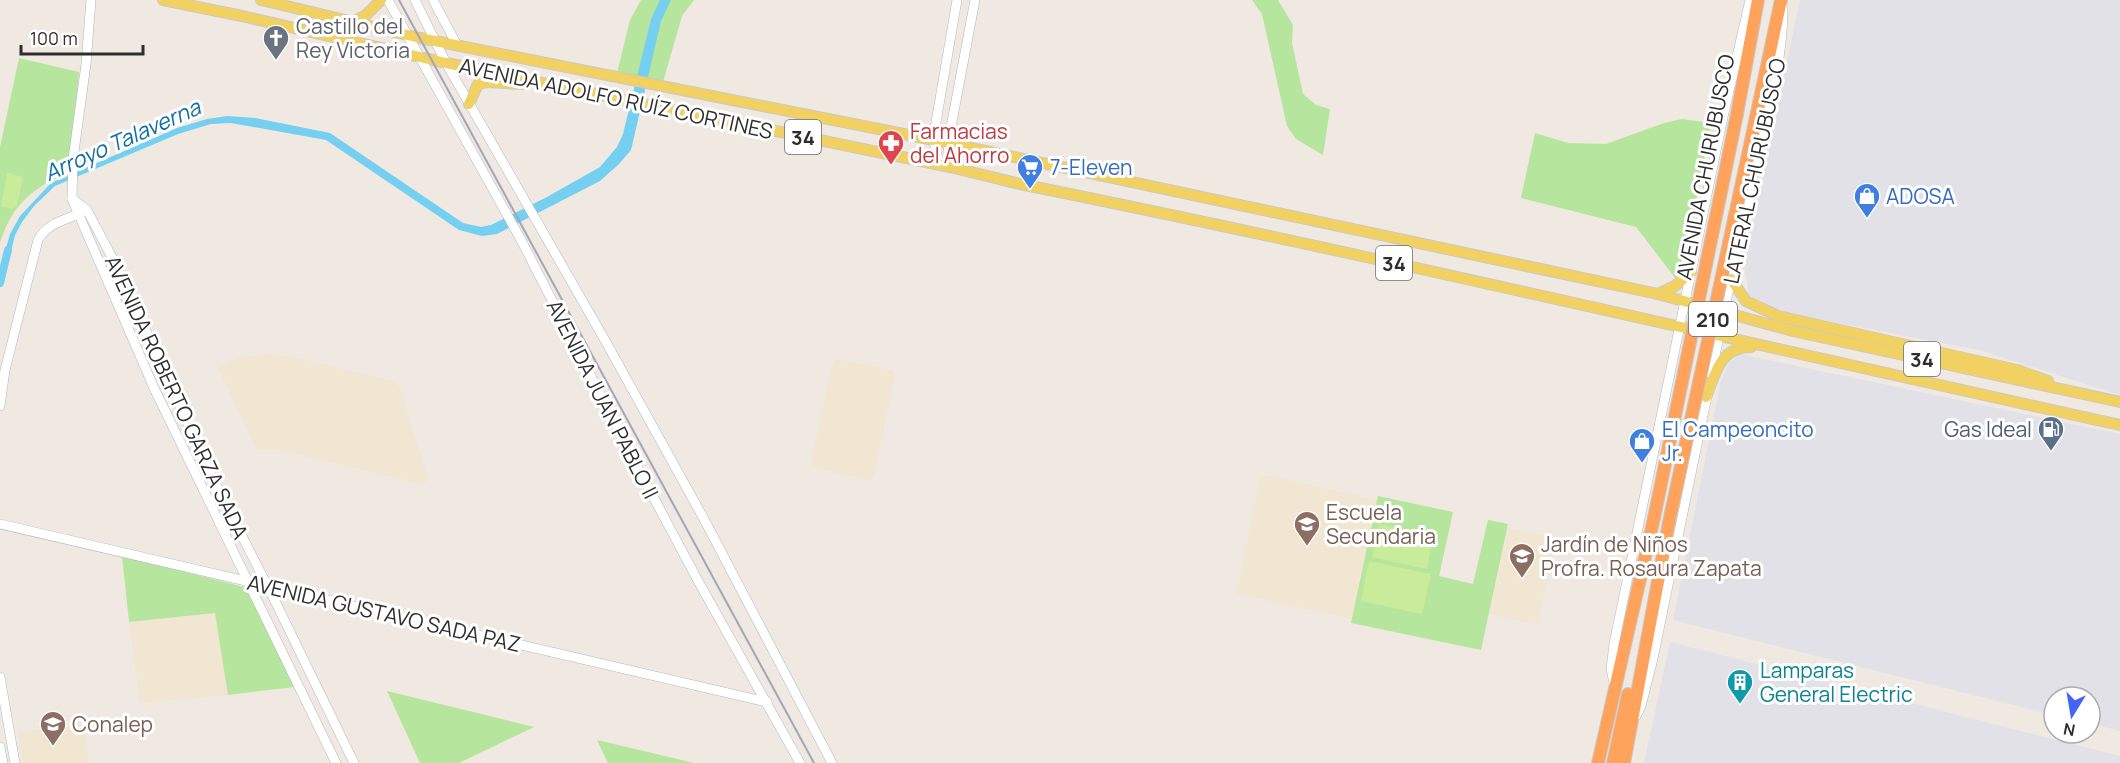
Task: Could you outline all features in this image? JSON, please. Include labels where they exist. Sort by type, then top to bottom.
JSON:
[{"type":"highway","name":"AVENIDA CHURUBUSCO","points":[[1598,763],[1654,518],[1737,114],[1758,0]]},
{"type":"highway","name":"AVENIDA CHURUBUSCO","points":[[1624,763],[1669,522],[1782,0]]},
{"type":"highway","points":[[1613,763],[1636,659],[1647,636]]},
{"type":"main road","name":"AVENIDA ADOLFO RUÍZ CORTINES","points":[[163,0],[446,63],[944,166],[1680,326]]},
{"type":"main road","name":"AVENIDA ADOLFO RUÍZ CORTINES","points":[[261,0],[407,35],[948,143],[1658,294]]},
{"type":"main road","points":[[354,21],[373,10],[381,0]]},
{"type":"main road","points":[[469,104],[478,84],[487,82],[563,86]]},
{"type":"main road","points":[[1658,294],[1675,286],[1691,272]]},
{"type":"main road","points":[[1731,279],[1746,301],[1778,316],[2017,370],[2091,396]]},
{"type":"main road","name":"34","points":[[1658,294],[1793,331],[2120,402]]},
{"type":"main road","name":"34","points":[[1680,326],[2120,425]]},
{"type":"main road","points":[[1706,397],[1724,357],[1741,347],[1761,346]]},
{"type":"street","name":"AVENIDA ROBERTO GARZA SADA","points":[[91,0],[84,84],[72,178],[72,199],[154,388],[336,763]]},
{"type":"street","name":"AVENIDA JUAN PABLO II","points":[[388,0],[520,238],[639,470],[801,763]]},
{"type":"street","name":"AVENIDA JUAN PABLO II","points":[[415,0],[446,63],[596,323],[705,521],[832,763]]},
{"type":"street","points":[[433,0],[457,45]]},
{"type":"street","points":[[944,166],[934,141],[938,105],[957,0]]},
{"type":"street","points":[[944,166],[975,0]]},
{"type":"street","name":"LATERAL CHURUBUSCO","points":[[1615,687],[1611,669],[1612,654],[1728,95],[1750,0]]},
{"type":"street","name":"LATERAL CHURUBUSCO","points":[[1630,726],[1641,706],[1650,672],[1780,47],[1782,0]]},
{"type":"street","name":"AVENIDA ROBERTO GARZA SADA","points":[[72,199],[87,210],[116,265],[216,484],[354,763]]},
{"type":"street","points":[[0,406],[3,373],[36,247],[43,232],[56,223],[87,210]]},
{"type":"street","points":[[1673,356],[1713,365]]},
{"type":"street","points":[[1667,389],[1706,397]]},
{"type":"street","name":"AVENIDA GUSTAVO SADA PAZ","points":[[0,524],[767,702]]},
{"type":"street","points":[[0,677],[15,763]]},
{"type":"street","points":[[0,747],[3,763]]},
{"type":"shaded area","points":[[1800,0],[2120,0],[2120,395],[1983,351],[1783,312],[1749,295],[1744,264]]},
{"type":"shaded area","points":[[271,354],[293,357],[393,381],[399,386],[428,480],[421,484],[276,449],[257,450],[217,366],[246,356]]},
{"type":"shaded area","points":[[1740,354],[2120,434],[2120,731],[2102,726],[2102,685],[2042,685],[2042,712],[1673,620],[1721,380],[1729,363]]},
{"type":"shaded area","points":[[836,359],[892,370],[895,375],[873,477],[869,480],[815,468],[811,464],[833,363]]},
{"type":"shaded area","name":"Escuela Secundaria","points":[[1265,475],[1377,500],[1352,619],[1237,594],[1260,478]]},
{"type":"shaded area","name":"Jardín de Niños Profra. Rosaura Zapata","points":[[1508,528],[1552,537],[1555,544],[1537,625],[1489,614]]},
{"type":"shaded area","points":[[215,613],[228,695],[140,703],[129,622]]},
{"type":"shaded area","points":[[1670,642],[2042,736],[2042,745],[2077,745],[2120,756],[2120,763],[1644,763]]},
{"type":"shaded area","name":"Conalep","points":[[84,724],[89,763],[23,763],[18,732]]},
{"type":"green space","points":[[641,0],[694,0],[682,16],[663,82],[617,73],[630,20]]},
{"type":"green space","points":[[1252,0],[1278,0],[1293,25],[1292,43],[1303,94],[1316,105],[1330,109],[1323,155],[1296,139],[1287,126],[1262,14]]},
{"type":"green space","points":[[19,58],[79,72],[69,171],[26,198],[11,217],[0,243],[0,147]]},
{"type":"green space","points":[[1682,119],[1711,123],[1684,264],[1676,279],[1636,227],[1521,198],[1535,133],[1568,143],[1606,144],[1664,123]]},
{"type":"green space","points":[[7,173],[23,177],[17,206],[12,209],[1,206]]},
{"type":"green space","points":[[1378,496],[1453,512],[1439,576],[1473,584],[1488,520],[1508,524],[1481,650],[1351,623]]},
{"type":"green space","points":[[1379,524],[1433,536],[1427,569],[1372,557]]},
{"type":"green space","points":[[122,556],[248,588],[294,687],[228,695],[215,613],[129,622]]},
{"type":"green space","points":[[1369,561],[1431,574],[1422,614],[1361,601]]},
{"type":"green space","points":[[387,691],[534,727],[459,763],[420,763]]},
{"type":"green space","points":[[597,740],[694,763],[608,763]]},
{"type":"water","points":[[660,0],[671,0],[661,21],[631,150],[600,181],[497,234],[482,236],[459,230],[326,140],[231,123],[211,124],[178,134],[55,186],[34,206],[22,222],[15,235],[9,260],[3,259],[10,234],[20,216],[51,183],[177,128],[227,116],[255,118],[330,133],[463,223],[481,227],[491,225],[600,167],[617,147],[623,134],[651,19]]},
{"type":"waterway","name":"Arroyo Talaverna","points":[[0,283],[8,250]]},
{"type":"railway","points":[[399,0],[814,763]]},
{"type":"place","name":"Castillo del Rey Victoria","points":[[276,61]]},
{"type":"place","name":"Farmacias del Ahorro","points":[[891,166]]},
{"type":"place","name":"7-Eleven","points":[[1030,190]]},
{"type":"place","name":"ADOSA","points":[[1867,219]]},
{"type":"place","name":"Gas Ideal","points":[[2051,452]]},
{"type":"place","name":"El Campeoncito Jr.","points":[[1642,464]]},
{"type":"place","name":"Escuela Secundaria","points":[[1307,547]]},
{"type":"place","name":"Jardín de Niños Profra. Rosaura Zapata","points":[[1522,579]]},
{"type":"place","name":"Lamparas General Electric","points":[[1740,705]]},
{"type":"place","name":"Conalep","points":[[53,747]]}]
